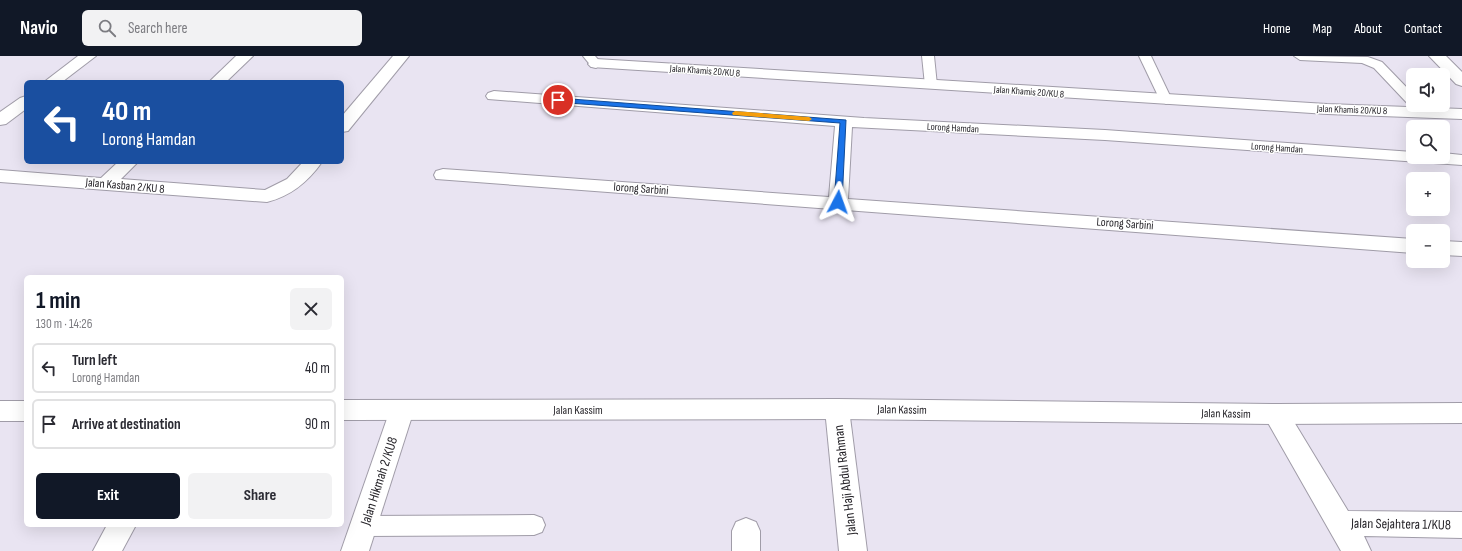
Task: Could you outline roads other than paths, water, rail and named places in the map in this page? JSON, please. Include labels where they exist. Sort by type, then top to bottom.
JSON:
[{"type":"street","points":[[55,80],[88,56]]},
{"type":"street","points":[[218,80],[245,56]]},
{"type":"street","points":[[344,125],[401,56]]},
{"type":"street","points":[[1437,56],[1462,81]]},
{"type":"street","name":"Jalan Khamis 20/KU 8","points":[[592,60],[930,85],[1166,100],[1406,108]]},
{"type":"street","name":"Lorong Hamdan","points":[[494,96],[844,121],[1105,135],[1406,156]]},
{"type":"street","points":[[0,120],[24,102]]},
{"type":"street","name":"Jalan Khamis 20/KU 8","points":[[1446,112],[1462,114]]},
{"type":"street","points":[[838,202],[844,121]]},
{"type":"street","name":"Lorong Hamdan","points":[[1450,159],[1462,160]]},
{"type":"street","points":[[105,184],[127,164]]},
{"type":"street","name":"Jalan Kasban 2/KU 8","points":[[0,176],[267,196],[285,190],[296,183],[311,164]]},
{"type":"street","name":"lorong Sarbini","points":[[443,175],[838,202]]},
{"type":"street","name":"Lorong Sarbini","points":[[838,202],[1406,245]]},
{"type":"street","points":[[1450,248],[1462,249]]},
{"type":"street","name":"Jalan Kassim","points":[[344,410],[837,409],[1276,414],[1462,413]]},
{"type":"street","name":"Jalan Haji Abdul Rahman","points":[[837,409],[853,551]]},
{"type":"street","name":"Jalan Hikmah 2/KU8","points":[[354,551],[364,526],[402,410]]},
{"type":"street","points":[[0,411],[24,411]]},
{"type":"street","points":[[1276,414],[1357,551]]},
{"type":"street","name":"Jalan Sejahtera 1/KU8","points":[[1341,523],[1462,525]]},
{"type":"street","points":[[107,551],[121,527]]},
{"type":"lane","points":[[928,56],[930,85]]},
{"type":"lane","points":[[1145,56],[1166,100]]},
{"type":"lane","points":[[1300,56],[1364,60],[1378,66],[1406,94]]},
{"type":"lane","points":[[364,526],[534,525]]}]
